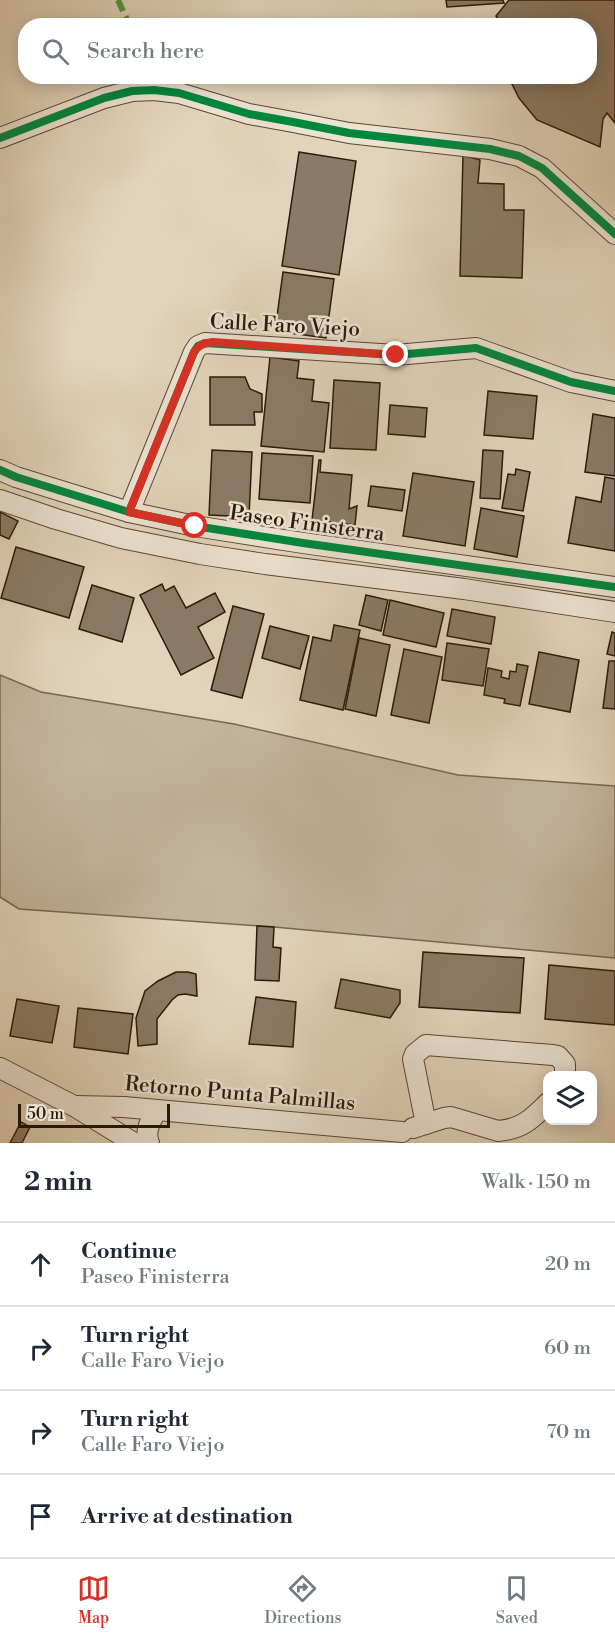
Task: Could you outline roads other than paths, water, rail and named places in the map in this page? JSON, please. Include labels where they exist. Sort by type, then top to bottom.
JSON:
[{"type":"street","points":[[0,138],[104,98],[132,91],[154,90],[179,93],[249,114],[350,132],[490,149],[519,156],[542,168],[615,234]]},
{"type":"street","name":"Calle Faro Viejo","points":[[129,512],[194,352],[198,346],[205,343],[396,355],[476,348],[571,382],[615,391]]},
{"type":"street","name":"Paseo Finisterra","points":[[593,608],[605,586],[195,526],[129,512],[8,473],[3,501],[121,538],[200,554],[266,564],[464,589],[615,612]]},
{"type":"street","points":[[426,1124],[413,1059],[415,1054],[426,1045],[553,1055],[558,1056],[565,1064],[565,1071]]},
{"type":"street","name":"Retorno Punta Palmillas","points":[[0,1068],[74,1106],[134,1143]]},
{"type":"street","name":"Retorno Punta Palmillas","points":[[74,1106],[124,1107],[402,1132]]},
{"type":"street","name":"Retorno Punta Palmillas","points":[[377,1143],[402,1132],[451,1117],[498,1131],[505,1130],[530,1121],[543,1108]]},
{"type":"street","points":[[149,1143],[147,1139],[149,1122],[157,1110]]},
{"type":"street","points":[[321,1125],[329,1136],[330,1143]]}]
